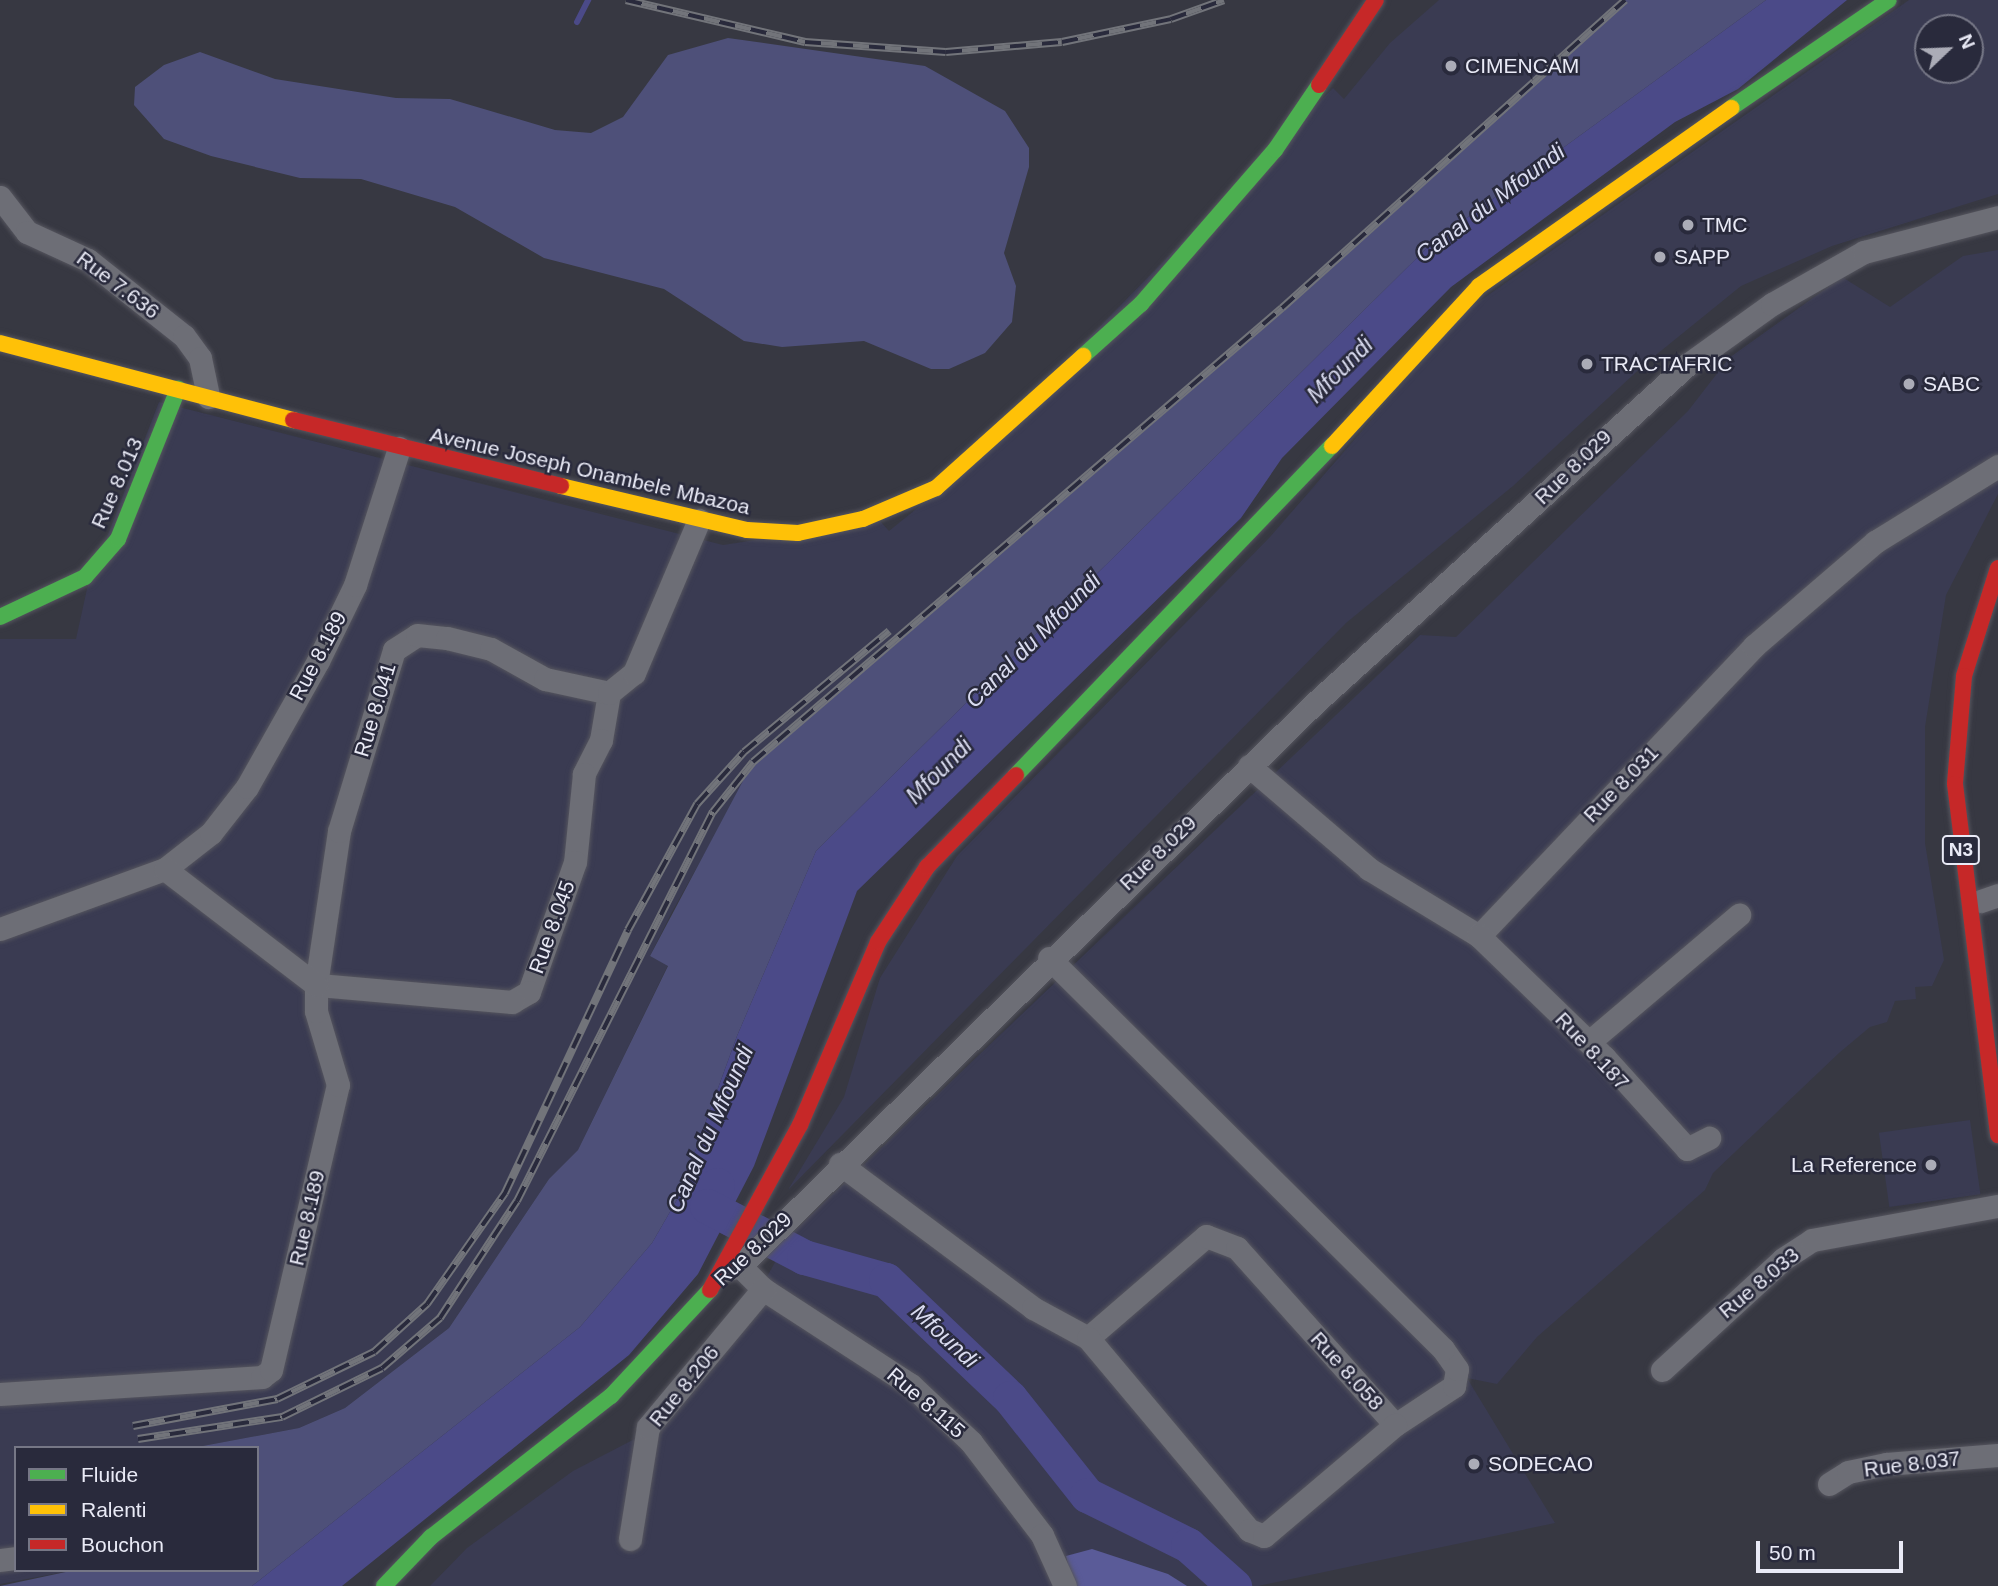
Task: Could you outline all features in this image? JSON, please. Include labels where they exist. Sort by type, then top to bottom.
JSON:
[{"type":"main road","name":"Avenue Joseph Onambele Mbazoa","points":[[0,343],[399,448],[699,520],[799,533],[863,519],[936,488],[1141,304],[1275,150],[1376,0]]},
{"type":"main road","points":[[732,1268],[800,1125],[878,942],[927,867],[1479,286],[1683,137],[1889,0]]},
{"type":"main road","name":"Rue 8.013","points":[[0,617],[85,577],[118,539],[178,389]]},
{"type":"main road","name":"N3","points":[[1998,568],[1964,676],[1955,784],[1970,945],[1998,1135]]},
{"type":"main road","name":"N3","points":[[1998,619],[1983,680],[1972,791],[1989,898],[1998,1021]]},
{"type":"main road","name":"Rue 8.029","points":[[384,1586],[431,1537],[611,1396],[663,1346],[732,1268]]},
{"type":"street","name":"Rue 7.636","points":[[0,197],[27,232],[88,260],[184,336],[200,358],[208,397]]},
{"type":"street","name":"Rue 8.029","points":[[732,1268],[1249,766],[1623,419],[1731,331],[1864,252],[1998,217]]},
{"type":"street","name":"Rue 8.189","points":[[0,929],[165,869],[211,833],[247,788],[318,661],[355,585],[399,448]]},
{"type":"street","name":"Rue 8.031","points":[[1479,936],[1764,636],[1875,542],[1998,466]]},
{"type":"street","points":[[609,693],[634,673],[699,520]]},
{"type":"street","name":"Rue 8.041","points":[[316,985],[339,831],[394,650],[417,635],[447,638],[491,649],[545,679],[609,693]]},
{"type":"street","name":"Rue 8.045","points":[[316,985],[512,1002],[529,992],[575,862],[584,774],[601,740],[609,693]]},
{"type":"street","points":[[1249,766],[1369,869],[1479,936]]},
{"type":"street","points":[[165,869],[316,985]]},
{"type":"street","points":[[1589,1042],[1739,915]]},
{"type":"street","name":"Rue 8.187","points":[[1479,936],[1589,1042],[1687,1149],[1709,1138]]},
{"type":"street","name":"Rue 8.058","points":[[1049,958],[1443,1349],[1457,1369],[1454,1386],[1395,1425],[1237,1248],[1206,1236],[1088,1338]]},
{"type":"street","name":"Rue 8.189","points":[[0,1394],[267,1374],[338,1085],[316,1011],[316,985]]},
{"type":"street","points":[[841,1164],[1033,1308],[1088,1338],[1250,1530],[1264,1536],[1395,1425]]},
{"type":"street","name":"Rue 8.033","points":[[1662,1370],[1783,1259],[1812,1240],[1998,1206]]},
{"type":"street","name":"Rue 8.115","points":[[732,1268],[911,1385],[971,1442],[1042,1535],[1065,1586]]},
{"type":"street","name":"Rue 8.206","points":[[629,1539],[648,1427],[763,1289]]},
{"type":"street","name":"Rue 8.037","points":[[1829,1484],[1848,1472],[1886,1464],[1998,1455]]},
{"type":"shaded area","points":[[1439,0],[1625,0],[1282,308],[805,715],[729,810],[672,912],[650,956],[668,965],[578,1150],[549,1179],[449,1328],[345,1408],[299,1428],[203,1446],[14,1446],[14,1572],[64,1572],[0,1584],[0,639],[76,639],[87,589],[159,402],[723,545],[880,521],[889,531],[941,489],[1333,88],[1344,99],[1390,43]]},
{"type":"shaded area","points":[[1625,0],[1766,0],[1431,244],[816,851],[737,1036],[678,1198],[652,1243],[580,1327],[252,1586],[0,1586],[66,1572],[259,1572],[259,1446],[203,1446],[299,1428],[345,1408],[449,1328],[549,1179],[578,1150],[668,966],[650,956],[753,762],[1282,308]]},
{"type":"shaded area","points":[[1909,0],[1998,0],[1998,194],[1832,246],[1741,286],[1646,363],[1513,486],[1346,623],[788,1190],[844,1097],[880,978],[957,856],[1270,537],[1467,310]]},
{"type":"shaded area","points":[[728,38],[925,66],[1005,111],[1029,148],[1029,167],[1004,253],[1016,286],[1012,322],[985,353],[949,369],[931,369],[864,341],[782,347],[744,341],[664,289],[544,258],[455,207],[361,179],[300,178],[211,156],[164,139],[134,105],[135,87],[164,65],[200,52],[275,79],[396,98],[450,99],[555,130],[591,133],[623,117],[668,55]]},
{"type":"shaded area","points":[[1998,250],[1998,494],[1946,595],[1925,727],[1925,843],[1944,960],[1932,986],[1915,987],[1916,999],[1895,1001],[1887,1022],[1870,1027],[1839,1053],[1713,1173],[1705,1190],[1537,1337],[1497,1384],[1467,1378],[1555,1523],[1258,1586],[430,1586],[467,1548],[573,1471],[650,1431],[736,1333],[790,1235],[1420,635],[1456,637],[1688,411],[1729,358],[1842,277],[1890,307],[1963,256]]},
{"type":"shaded area","name":"La Reference","points":[[1970,1120],[1980,1194],[1889,1207],[1879,1133]]},
{"type":"shaded area","points":[[1092,1549],[1168,1574],[1187,1586],[1073,1586],[1066,1556]]},
{"type":"water","name":"Canal du Mfoundi","points":[[1766,0],[1847,0],[1738,89],[1675,122],[1451,287],[1282,458],[1241,518],[857,891],[754,1166],[698,1274],[629,1355],[342,1586],[252,1586],[580,1327],[652,1243],[678,1198],[737,1036],[816,851],[1431,244]]},
{"type":"waterway","points":[[577,22],[588,0]]},
{"type":"waterway","name":"Mfoundi","points":[[717,1185],[707,1206],[804,1257],[886,1280],[1010,1398],[1087,1495],[1188,1545],[1234,1586]]},
{"type":"railway","points":[[626,0],[805,42],[946,52],[1062,42],[1171,19],[1224,0]]},
{"type":"railway","points":[[138,1439],[282,1417],[382,1368],[440,1318],[517,1201],[713,812],[753,762],[1282,308],[1625,0]]},
{"type":"railway","points":[[133,1426],[277,1399],[374,1352],[427,1304],[505,1193],[628,930],[697,804],[744,752],[889,631]]},
{"type":"traffic: fast","points":[[1731,108],[1889,0]]},
{"type":"traffic: fast","points":[[1083,356],[1141,304],[1275,150],[1319,85]]},
{"type":"traffic: fast","points":[[0,617],[85,577],[118,539],[178,389]]},
{"type":"traffic: fast","points":[[1016,775],[1332,446]]},
{"type":"traffic: fast","points":[[384,1586],[431,1537],[611,1396],[710,1290]]},
{"type":"traffic: slow","points":[[1332,446],[1479,286],[1731,108]]},
{"type":"traffic: slow","points":[[0,343],[293,420]]},
{"type":"traffic: slow","points":[[561,486],[747,530],[798,533],[863,519],[936,488],[1083,356]]},
{"type":"traffic: jam","points":[[1319,85],[1376,0]]},
{"type":"traffic: jam","points":[[293,420],[561,486]]},
{"type":"traffic: jam","points":[[1998,568],[1964,676],[1955,784],[1998,1135]]},
{"type":"traffic: jam","points":[[710,1290],[800,1125],[878,942],[927,867],[1016,775]]},
{"type":"place","name":"CIMENCAM","points":[[1451,66]]},
{"type":"place","name":"TMC","points":[[1688,225]]},
{"type":"place","name":"SAPP","points":[[1660,257]]},
{"type":"place","name":"TRACTAFRIC","points":[[1587,364]]},
{"type":"place","name":"SABC","points":[[1909,384]]},
{"type":"place","name":"La Reference","points":[[1931,1165]]},
{"type":"place","name":"SODECAO","points":[[1474,1464]]}]
